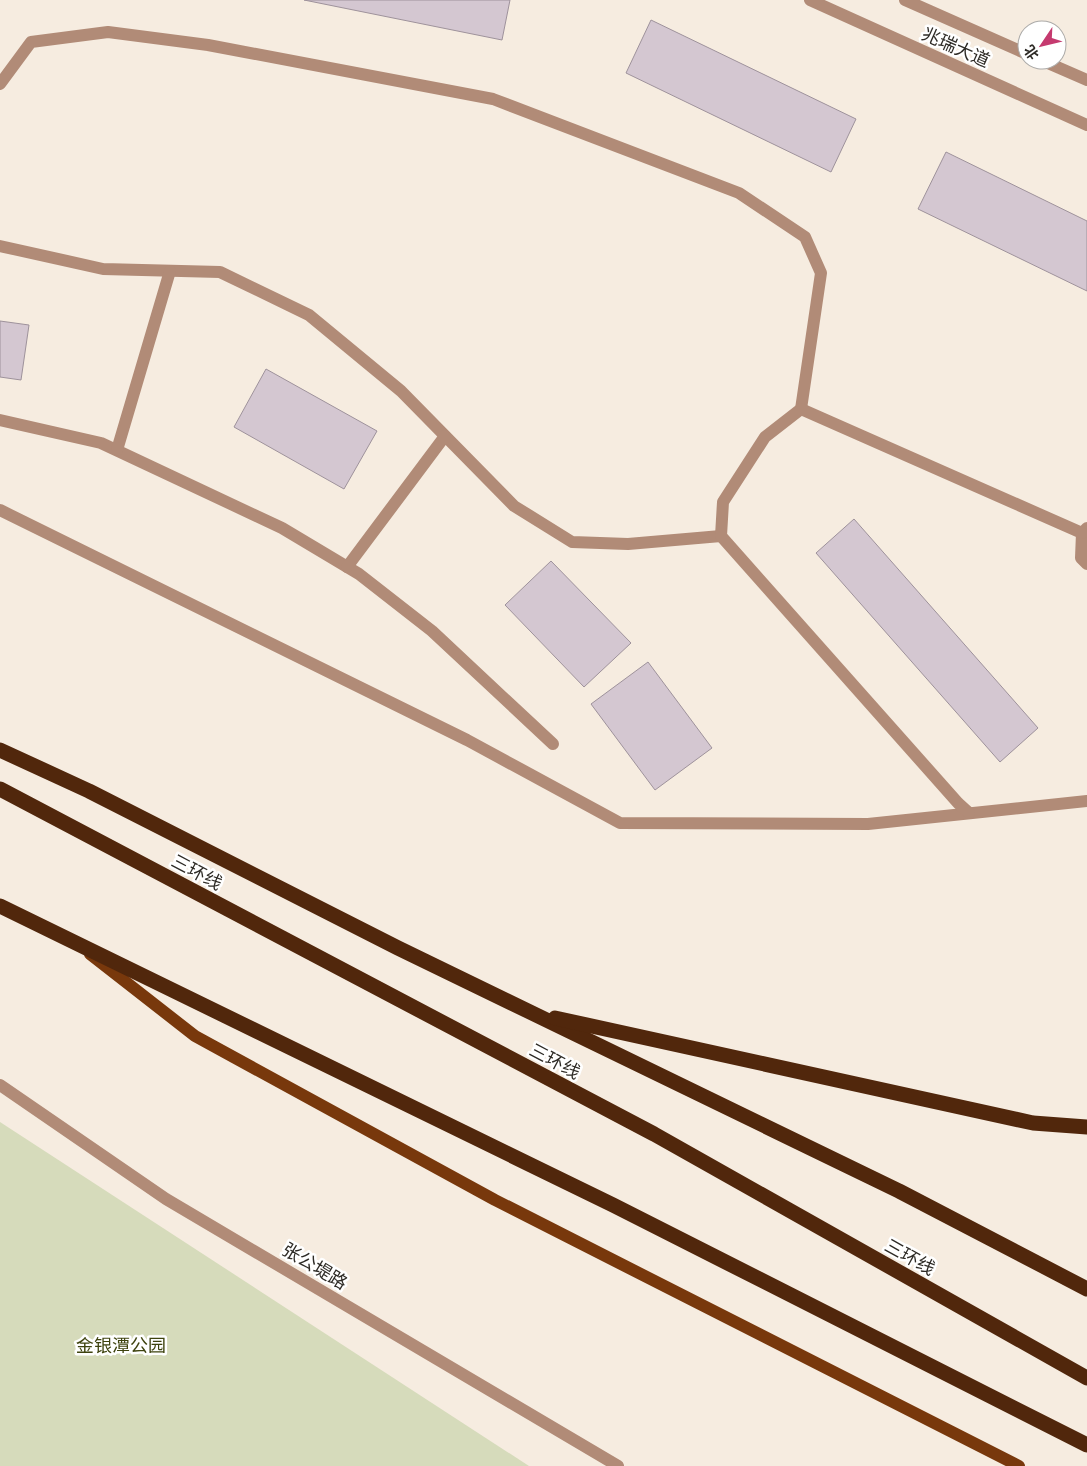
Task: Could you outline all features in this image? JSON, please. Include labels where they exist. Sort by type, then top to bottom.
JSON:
[{"type":"highway","points":[[0,750],[89,791],[389,943],[899,1191],[1087,1289]]},
{"type":"highway","name":"三环线","points":[[0,789],[654,1134],[1087,1378]]},
{"type":"highway","points":[[0,906],[613,1205],[1087,1445]]},
{"type":"highway","points":[[530,1012],[1033,1123],[1087,1127]]},
{"type":"main road","points":[[75,942],[194,1036],[496,1200],[1019,1466]]},
{"type":"street","name":"兆瑞大道","points":[[810,0],[1087,125]]},
{"type":"street","name":"兆瑞大道","points":[[905,0],[1017,50]]},
{"type":"street","points":[[0,84],[31,42],[108,32],[208,45],[493,99],[739,193],[806,237],[821,273],[801,409],[765,437],[723,502],[721,536],[969,814]]},
{"type":"street","points":[[1064,70],[1087,80]]},
{"type":"street","points":[[0,246],[103,269],[220,272],[309,315],[401,391],[514,506],[572,542],[628,544],[721,536]]},
{"type":"street","points":[[117,450],[170,271]]},
{"type":"street","points":[[801,409],[1084,531],[1081,558],[1087,564]]},
{"type":"street","points":[[0,420],[101,443],[282,528],[359,574],[432,631],[553,744]]},
{"type":"street","points":[[347,567],[445,436]]},
{"type":"street","points":[[0,510],[467,740],[620,823],[868,824],[1087,801]]},
{"type":"street","name":"张公堤路","points":[[0,1085],[166,1199],[618,1466]]},
{"type":"green space","name":"金银潭公园","points":[[0,1122],[529,1466],[0,1466]]},
{"type":"building","points":[[304,0],[510,0],[502,40]]},
{"type":"building","points":[[651,20],[856,119],[831,172],[626,73]]},
{"type":"building","points":[[946,152],[1087,221],[1087,291],[918,209]]},
{"type":"building","points":[[0,321],[29,325],[21,380],[0,377]]},
{"type":"building","points":[[266,369],[377,431],[344,489],[234,427]]},
{"type":"building","points":[[854,519],[1038,728],[1000,762],[816,553]]},
{"type":"building","points":[[551,561],[631,643],[584,687],[505,605]]},
{"type":"building","points":[[648,662],[712,748],[655,790],[591,704]]}]
